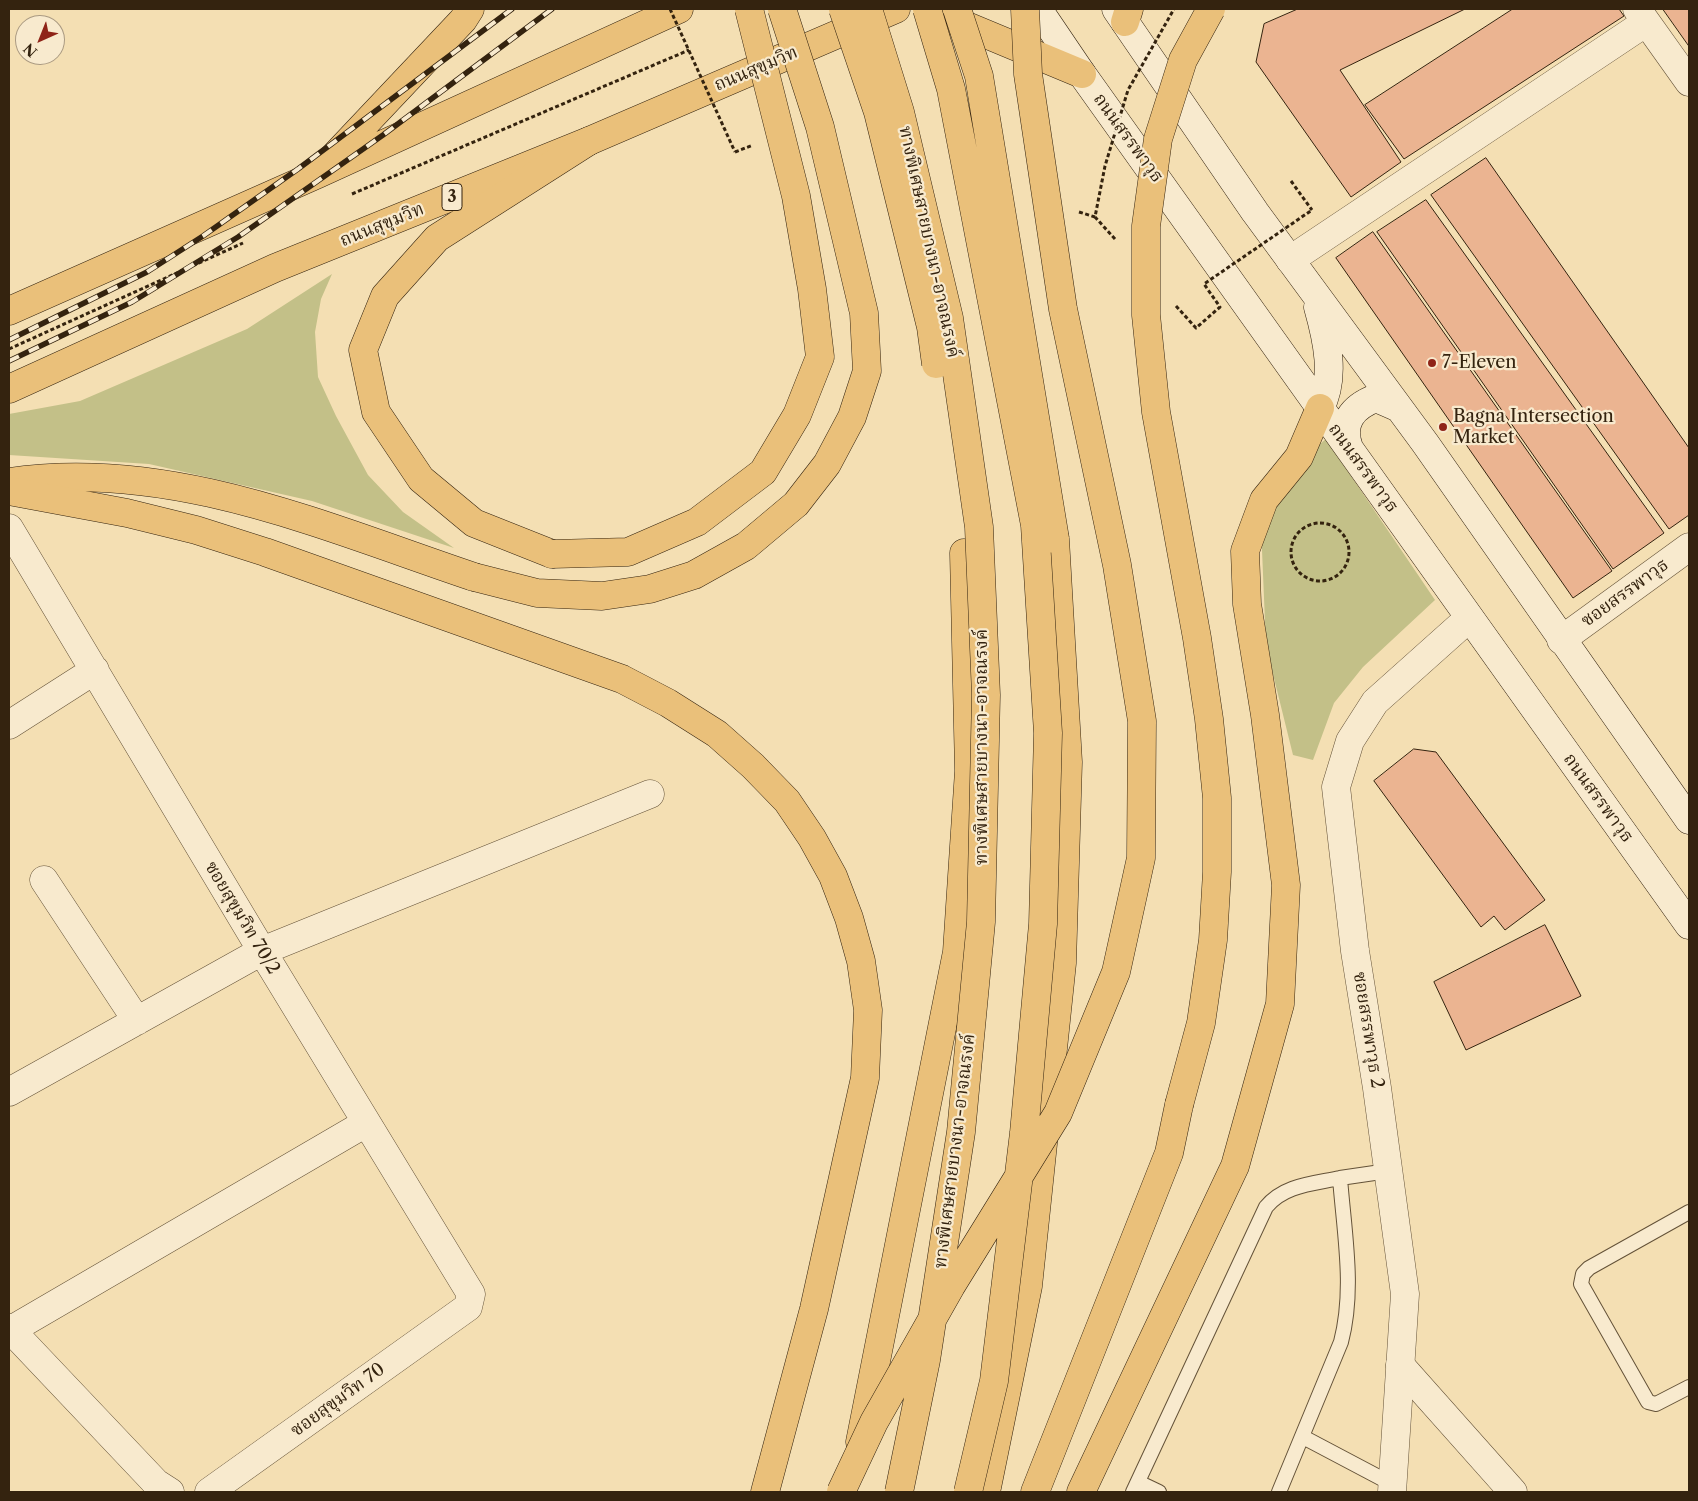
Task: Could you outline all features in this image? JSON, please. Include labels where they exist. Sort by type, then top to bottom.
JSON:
[{"type":"main road","points":[[318,174],[463,20],[470,9]]},
{"type":"main road","points":[[9,311],[318,174],[679,9]]},
{"type":"main road","points":[[589,141],[437,238],[385,296],[363,350],[376,412],[420,479],[474,523],[552,554],[628,552],[697,522],[763,472],[797,416],[820,357],[812,290],[796,196],[749,9]]},
{"type":"main road","points":[[9,482],[74,476],[144,481],[208,491],[268,508],[474,577],[546,594],[602,596],[659,586],[694,575],[746,546],[796,504],[827,464],[852,417],[867,371],[864,313],[820,127],[782,9]]},
{"type":"main road","points":[[843,9],[878,112],[931,327],[964,553],[969,771],[958,952],[850,1492]]},
{"type":"main road","name":"ทางพิเศษสายบางนา-อาจณรงค์","points":[[868,9],[900,112],[949,318],[979,527],[986,695],[981,922],[962,1132],[926,1360],[899,1492]]},
{"type":"main road","name":"ถนนสุขุมวิท","points":[[9,389],[275,268],[589,141],[896,9]]},
{"type":"main road","points":[[927,9],[1082,74]]},
{"type":"main road","points":[[927,9],[951,89],[1035,525],[1048,733],[1043,924],[1024,1133],[994,1380],[968,1492]]},
{"type":"main road","points":[[957,9],[980,76],[1055,539],[1068,762],[1062,963],[1028,1286],[986,1492]]},
{"type":"main road","points":[[841,1492],[874,1422],[946,1295],[1058,1113],[1116,972],[1141,858],[1142,721],[1117,565],[1063,309],[1028,74],[1025,9]]},
{"type":"main road","points":[[1035,1492],[1169,1153],[1179,1105],[1201,1023],[1213,940],[1217,872],[1217,798],[1202,674],[1156,412],[1146,315],[1146,226],[1158,138],[1182,60],[1211,9]]},
{"type":"main road","points":[[1081,1492],[1235,1166],[1280,1004],[1286,885],[1265,715],[1247,604],[1245,551],[1264,500],[1299,457],[1320,408]]},
{"type":"main road","points":[[9,491],[127,513],[205,533],[284,558],[622,679],[668,703],[718,734],[754,766],[787,801],[812,838],[833,876],[849,918],[861,961],[868,1010],[865,1078],[814,1309],[765,1492]]},
{"type":"street","name":"ถนนสรรพาวุธ","points":[[1038,9],[1082,74],[1689,926]]},
{"type":"street","points":[[1123,13],[1201,134],[1316,296],[1399,408],[1689,820]]},
{"type":"street","points":[[1290,260],[1641,16],[1689,82]]},
{"type":"street","points":[[1316,296],[1328,352],[1327,390],[1320,408]]},
{"type":"street","points":[[1349,448],[1344,435],[1351,415],[1362,403],[1376,398],[1399,408]]},
{"type":"street","name":"ซอยสุขุมวิท 70/2","points":[[9,528],[262,951],[471,1294],[471,1301],[468,1307]]},
{"type":"street","name":"ซอยสรรพาวุธ","points":[[1561,640],[1689,547]]},
{"type":"street","name":"ซอยสรรพาวุธ 2","points":[[1392,1488],[1405,1294],[1355,951],[1336,787],[1350,741],[1375,702],[1470,618]]},
{"type":"street","points":[[9,725],[95,670]]},
{"type":"street","points":[[9,1092],[262,951],[650,794]]},
{"type":"street","points":[[44,880],[137,1021]]},
{"type":"street","points":[[170,1492],[156,1483],[10,1329],[366,1123]]},
{"type":"street","name":"ซอยสุขุมวิท 70","points":[[209,1492],[468,1307]]},
{"type":"street","points":[[1400,1365],[1512,1492]]},
{"type":"lane","points":[[1159,1492],[1136,1487],[1266,1208],[1274,1198],[1291,1188],[1388,1171]]},
{"type":"lane","points":[[1279,1492],[1303,1437],[1345,1328],[1348,1295],[1340,1178]]},
{"type":"lane","points":[[1689,1212],[1589,1268],[1583,1274],[1581,1284],[1648,1402],[1656,1404],[1689,1387]]},
{"type":"lane","points":[[1303,1437],[1392,1488]]},
{"type":"path","points":[[670,9],[735,152]]},
{"type":"path","points":[[350,195],[689,50]]},
{"type":"path","points":[[1196,328],[1220,307],[1204,284],[1312,210],[1291,181]]},
{"type":"path","points":[[1074,210],[1095,217]]},
{"type":"path","points":[[9,349],[250,239]]},
{"type":"path","points":[[1322,523],[1339,530],[1345,539],[1348,558],[1344,568],[1338,575],[1318,581],[1300,574],[1291,556],[1295,536],[1303,528],[1322,523]]},
{"type":"shaded area","points":[[332,274],[321,299],[315,332],[318,377],[336,416],[368,475],[403,512],[454,548],[312,501],[149,464],[9,455],[9,414],[80,401],[247,329]]},
{"type":"shaded area","points":[[1326,439],[1435,600],[1363,667],[1334,703],[1313,760],[1293,755],[1266,646],[1261,526],[1290,468]]},
{"type":"building","points":[[1298,9],[1465,9],[1340,70],[1401,162],[1351,197],[1256,62],[1264,24]]},
{"type":"building","points":[[1513,9],[1619,9],[1624,16],[1404,159],[1365,105]]},
{"type":"building","points":[[1663,9],[1689,9],[1689,46]]},
{"type":"building","points":[[1486,158],[1689,448],[1689,515],[1669,529],[1431,195]]},
{"type":"building","points":[[1426,200],[1664,533],[1613,569],[1377,232]]},
{"type":"building","points":[[1373,232],[1612,571],[1573,598],[1336,258]]},
{"type":"building","points":[[1414,749],[1436,752],[1545,900],[1505,930],[1494,916],[1481,927],[1374,781]]},
{"type":"building","points":[[1545,925],[1581,996],[1466,1050],[1434,982]]},
{"type":"railway","points":[[9,340],[147,272],[203,236],[298,169],[512,9]]},
{"type":"railway","points":[[9,361],[132,302],[238,237],[383,135],[552,9]]},
{"type":"place","name":"7-Eleven","points":[[1432,363]]},
{"type":"place","name":"Bagna Intersection Market","points":[[1443,427]]}]
